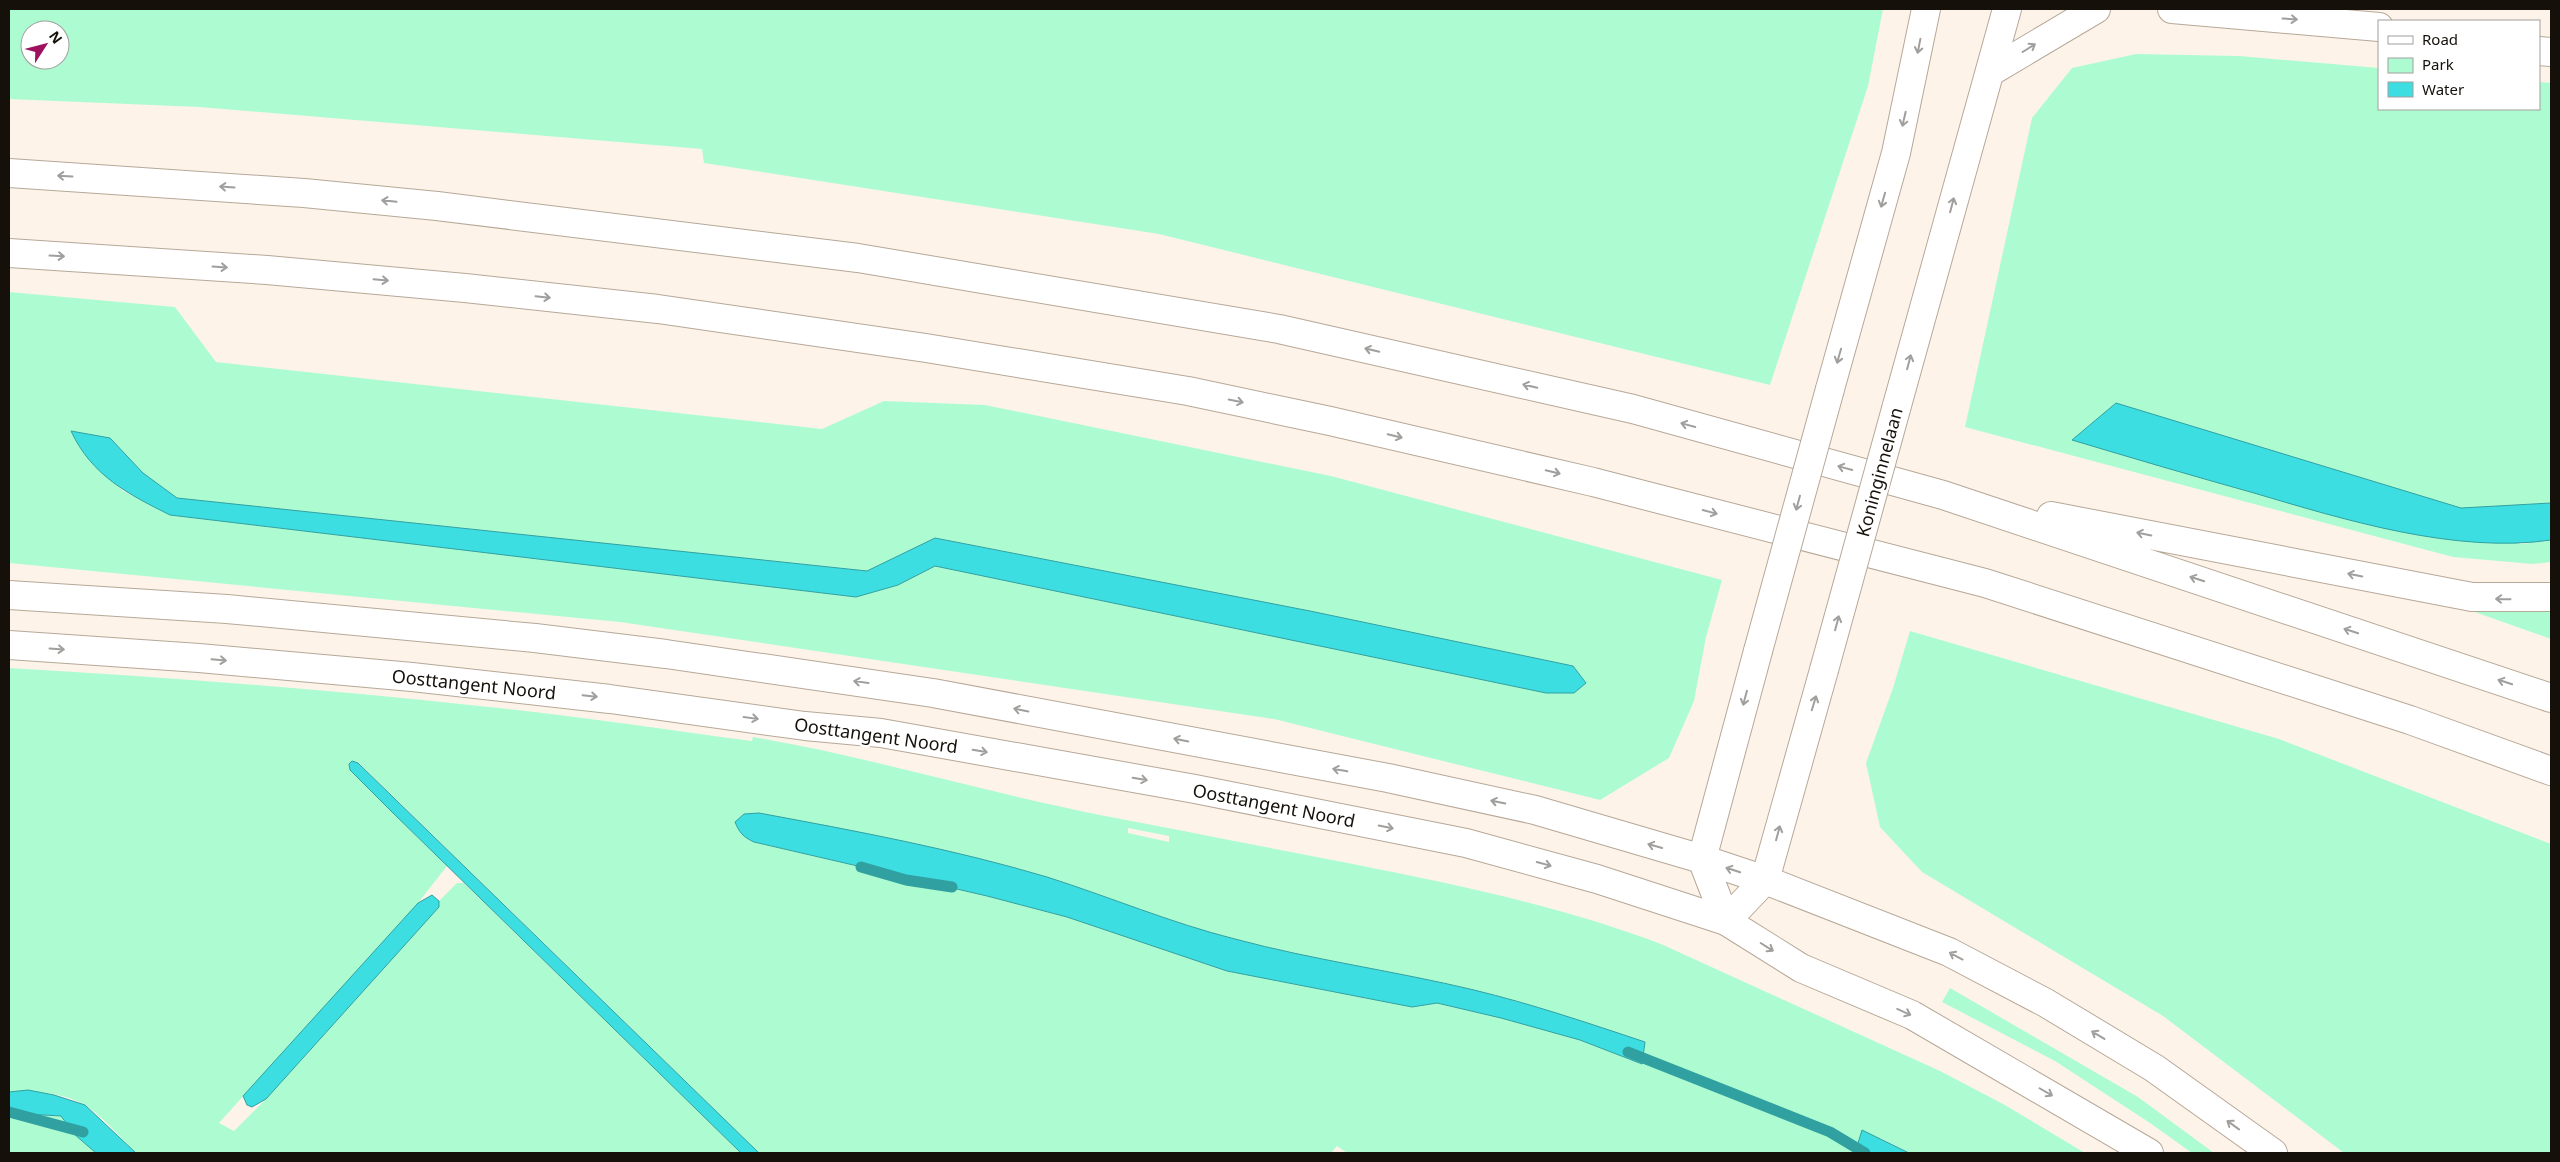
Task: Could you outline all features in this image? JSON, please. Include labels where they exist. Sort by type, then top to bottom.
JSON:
[{"type":"main road","points":[[1726,921],[1702,859],[1896,153],[1926,9]]},
{"type":"main road","name":"Koninginnelaan","points":[[1726,921],[1765,880],[2007,9]]},
{"type":"main road","points":[[1990,72],[2096,9]]},
{"type":"main road","points":[[2172,9],[2378,27]]},
{"type":"main road","points":[[9,173],[275,191],[428,205],[888,263],[1280,329],[1633,409],[1942,494],[2551,698]]},
{"type":"main road","points":[[9,253],[267,270],[464,288],[658,309],[926,348],[1188,391],[1330,421],[1593,482],[1985,583],[2410,720],[2551,771]]},
{"type":"main road","points":[[1942,494],[2472,597],[2551,597]]},
{"type":"main road","points":[[9,594],[227,609],[536,638],[666,654],[933,693],[1388,778],[1535,810],[1702,859],[1765,880],[1948,952],[2046,1003],[2154,1068],[2273,1153]]},
{"type":"main road","name":"Oosttangent Noord","points":[[9,646],[199,658],[412,677],[610,699],[805,726],[881,733],[1186,787],[1466,843],[1597,879],[1726,921],[1801,968],[1912,1015],[2149,1153]]},
{"type":"main road","points":[[2410,720],[2551,782]]},
{"type":"green space","points":[[9,9],[1883,9],[1868,86],[1770,385],[1159,234],[704,163],[702,149],[199,107],[9,99]]},
{"type":"green space","points":[[2136,54],[2239,56],[2378,68],[2378,110],[2540,110],[2540,82],[2551,83],[2551,503],[2461,508],[2116,403],[2521,544],[2551,540],[2551,562],[2533,564],[2453,557],[1965,427],[2032,118],[2072,68]]},
{"type":"green space","points":[[9,292],[175,307],[216,362],[822,429],[884,401],[985,405],[1331,476],[1722,580],[1706,637],[1694,701],[1669,758],[1600,800],[1274,719],[620,622],[9,563]],"holes":[[[110,438],[143,473],[177,498],[867,571],[935,538],[1310,611],[1573,666],[1586,683],[1546,693],[935,566],[898,585],[856,597],[170,515],[123,491],[93,464],[79,446]]]},
{"type":"green space","points":[[2469,610],[2551,610],[2551,639]]},
{"type":"green space","points":[[1910,631],[2279,739],[2551,844],[2551,1153],[2344,1153],[2163,1016],[1922,872],[1880,827],[1866,763],[1893,688]]},
{"type":"green space","points":[[9,668],[185,679],[361,694],[547,714],[752,741],[753,737],[840,754],[1057,806],[1353,864],[1509,898],[1586,918],[1661,944],[1940,1071],[2005,1105],[2085,1153],[1909,1153],[1880,1138],[1856,1153],[1347,1153],[1337,1146],[1331,1153],[759,1153],[357,761],[392,812],[447,866],[418,903],[219,1123],[234,1131],[266,1099],[439,907],[439,901],[457,883],[464,883],[741,1153],[136,1153],[98,1115],[77,1101],[48,1093],[9,1092]],"holes":[[[759,813],[940,849],[1047,877],[1211,933],[1294,953],[1443,983],[1517,1001],[1645,1042],[1641,1064],[1580,1040],[1501,1018],[1437,1003],[1412,1007],[1227,971],[1067,917],[987,896],[754,842],[735,822],[744,814]],[[1128,828],[1169,836],[1169,842],[1128,833]]]},
{"type":"green space","points":[[1950,988],[2138,1097],[2214,1153],[2192,1153],[2055,1061],[1942,1002]]},
{"type":"green space","points":[[9,1113],[61,1116],[74,1134],[96,1153],[9,1153]]},
{"type":"water","points":[[2116,403],[2461,508],[2551,503],[2551,540],[2515,543],[2477,542],[2401,532],[2325,514],[2072,440]]},
{"type":"water","points":[[71,431],[110,438],[143,473],[177,498],[867,571],[935,538],[1310,611],[1573,666],[1586,683],[1574,693],[1546,693],[935,566],[898,585],[856,597],[170,515],[126,491],[100,472],[89,460]]},
{"type":"water","points":[[352,761],[358,763],[759,1153],[741,1153],[350,770],[349,764]]},
{"type":"water","points":[[759,813],[940,849],[1047,877],[1211,933],[1294,953],[1444,983],[1517,1001],[1645,1042],[1642,1064],[1580,1040],[1501,1018],[1437,1003],[1412,1007],[1227,971],[1067,917],[987,896],[754,842],[742,834],[735,822],[744,814]]},
{"type":"water","points":[[432,895],[439,901],[439,907],[266,1099],[252,1107],[247,1105],[243,1096],[418,903]]},
{"type":"water","points":[[28,1090],[54,1095],[85,1105],[136,1153],[96,1153],[74,1134],[61,1116],[9,1113],[9,1092]]},
{"type":"water","points":[[1862,1130],[1909,1153],[1855,1153]]},
{"type":"waterway","points":[[861,867],[906,880],[952,887]]},
{"type":"waterway","points":[[1628,1052],[1830,1132],[1865,1153]]},
{"type":"waterway","points":[[9,1112],[83,1132]]}]
